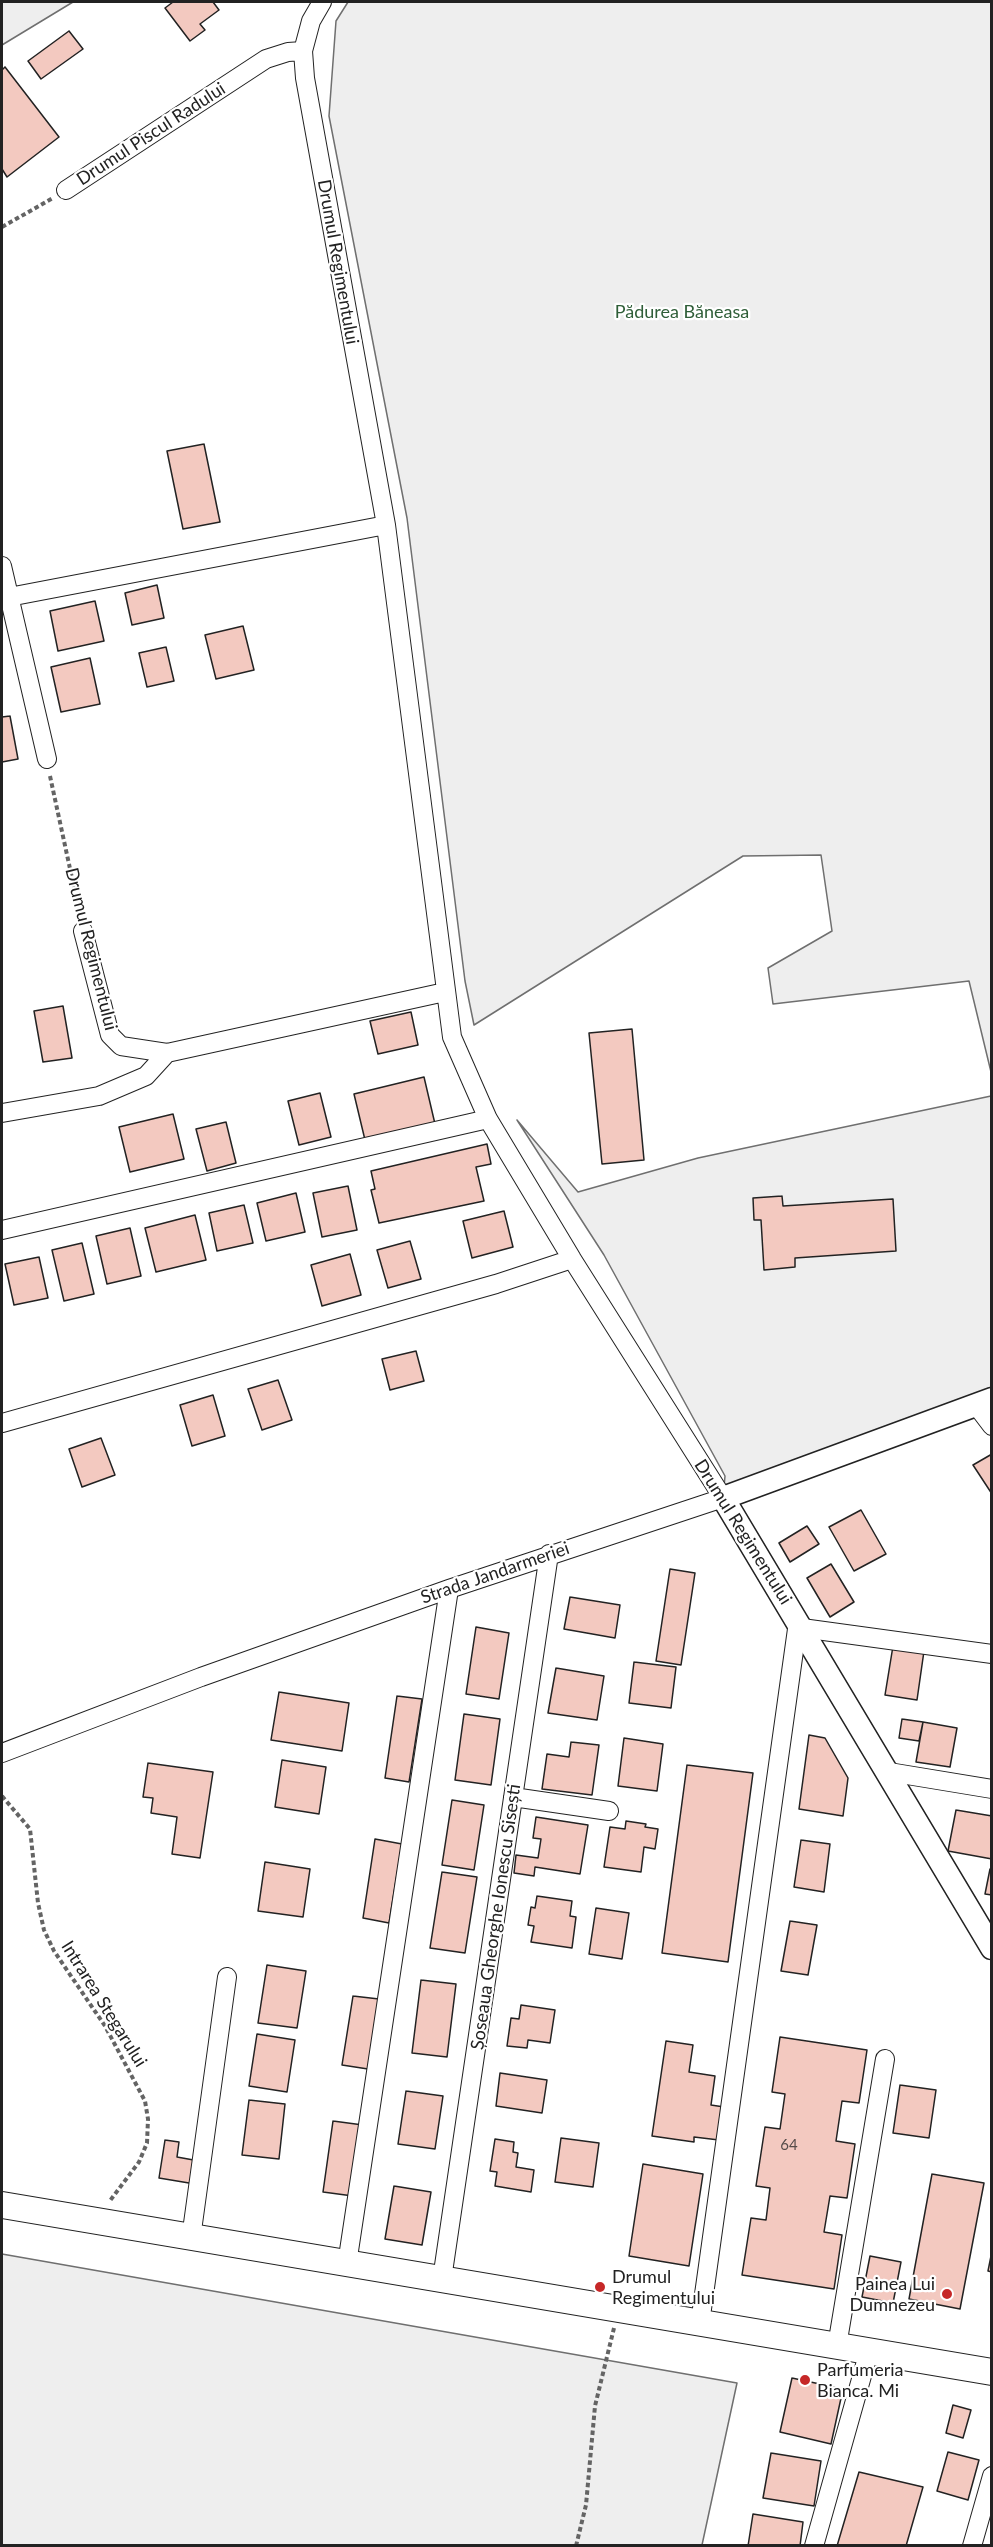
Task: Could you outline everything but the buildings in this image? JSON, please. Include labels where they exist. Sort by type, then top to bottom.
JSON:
[{"type":"main road","points":[[2,2205],[992,2372]]},
{"type":"street","name":"Drumul Regimentului","points":[[322,2],[311,21],[303,51],[305,78],[386,525],[452,1037],[488,1119],[572,1259],[723,1498],[889,1772],[992,1948]]},
{"type":"street","name":"Drumul Piscul Radului","points":[[66,190],[266,59],[288,52],[303,51]]},
{"type":"street","points":[[9,597],[386,525]]},
{"type":"street","points":[[2,566],[47,759]]},
{"type":"street","name":"Drumul Regimentului","points":[[83,931],[110,1035],[121,1046],[168,1053],[445,992]]},
{"type":"street","points":[[2,1113],[99,1096],[146,1076],[168,1053]]},
{"type":"street","points":[[2,1230],[488,1119]]},
{"type":"street","points":[[2,1423],[485,1287],[572,1259]]},
{"type":"street","points":[[984,1402],[992,1426]]},
{"type":"street","name":"Strada Jandarmeriei","points":[[2,1753],[201,1677],[449,1588],[723,1498],[984,1402]]},
{"type":"street","name":"Șoseaua Gheorghe Ionescu Sisești","points":[[442,2279],[549,1554]]},
{"type":"street","points":[[347,2264],[449,1588]]},
{"type":"street","points":[[700,2323],[800,1625],[992,1654]]},
{"type":"street","points":[[889,1772],[992,1789]]},
{"type":"street","points":[[513,1797],[609,1811]]},
{"type":"street","points":[[191,2238],[227,1977]]},
{"type":"street","points":[[837,2346],[885,2059]]},
{"type":"street","points":[[814,2546],[869,2351]]},
{"type":"street","points":[[972,2546],[992,2476]]},
{"type":"path","name":"Drumul Piscul Radului","points":[[2,228],[66,190]]},
{"type":"path","name":"Drumul Regimentului","points":[[47,759],[83,931]]},
{"type":"path","name":"Intrarea Stegarului","points":[[2,1796],[30,1829],[38,1903],[44,1930],[54,1951],[105,2026],[145,2101],[148,2119],[147,2143],[139,2162],[94,2221]]},
{"type":"path","points":[[576,2546],[586,2505],[595,2406],[619,2309]]},
{"type":"green space","points":[[2,2],[73,2],[2,45]]},
{"type":"green space","name":"Pădurea Băneasa","points":[[348,2],[991,2],[991,1072],[969,981],[773,1004],[768,968],[832,931],[821,855],[743,856],[474,1025],[465,981],[407,518],[329,116],[336,21]]},
{"type":"green space","points":[[991,1096],[991,1399],[723,1498],[725,1476],[604,1255],[517,1120],[578,1192],[698,1158]]},
{"type":"green space","points":[[2,2254],[737,2383],[702,2545],[2,2545]]},
{"type":"place","name":"Drumul Regimentului","points":[[600,2287]]},
{"type":"place","name":"Painea Lui Dumnezeu","points":[[947,2294]]},
{"type":"place","name":"Parfumeria Bianca. Mi","points":[[805,2380]]}]
